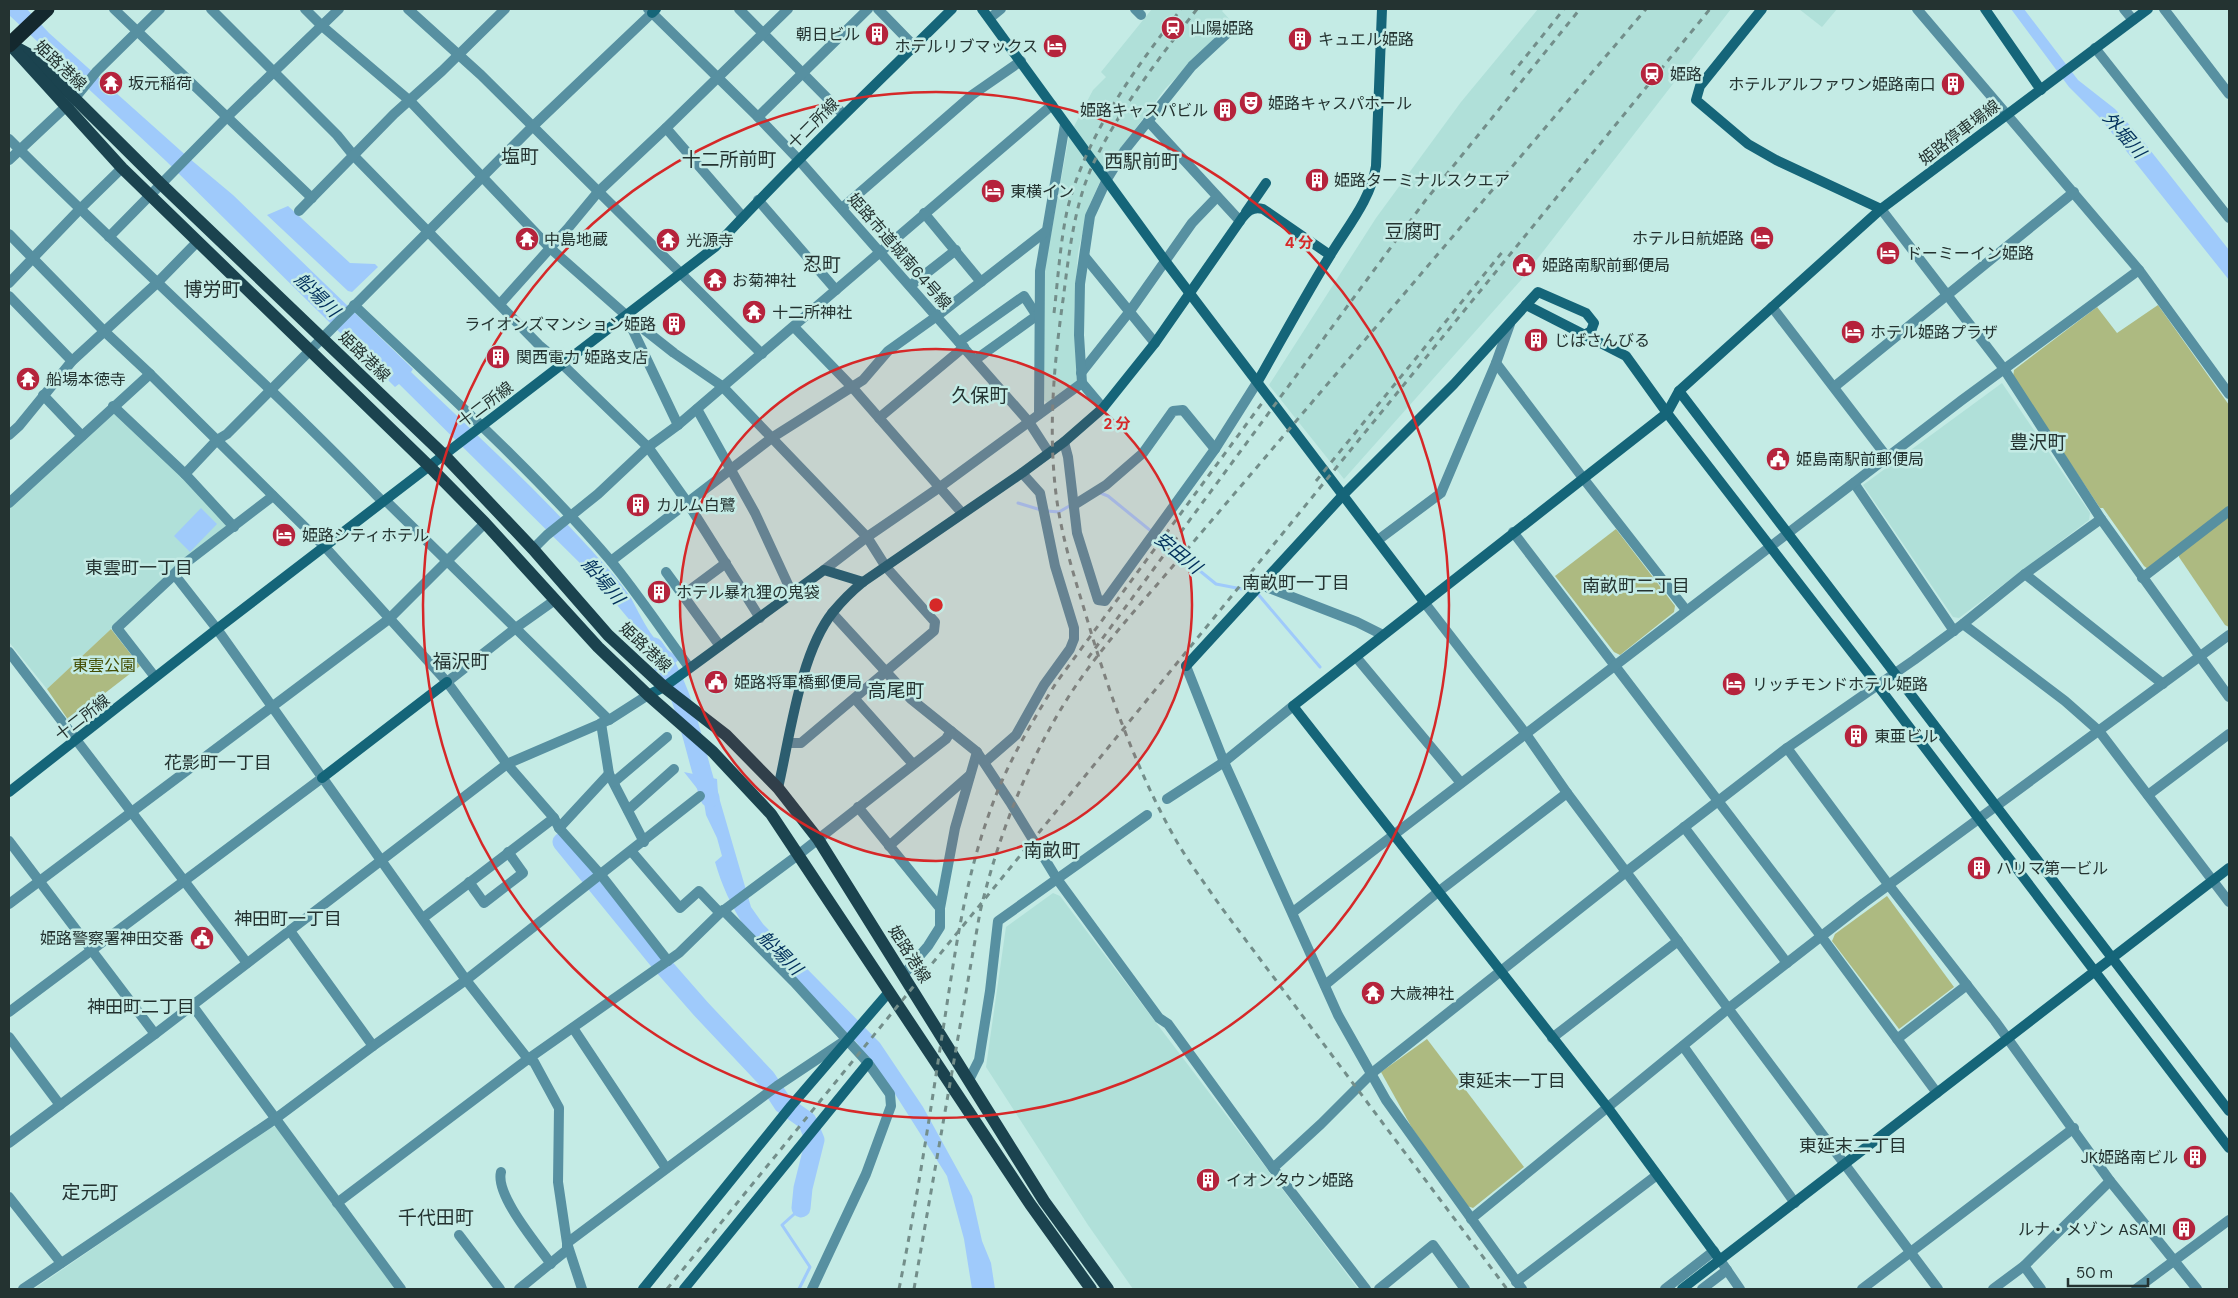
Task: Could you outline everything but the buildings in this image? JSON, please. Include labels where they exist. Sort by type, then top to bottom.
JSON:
[{"type":"highway","points":[[9,44],[43,13]]},
{"type":"main road","name":"姫路港線","points":[[9,44],[32,56],[122,168],[429,466],[485,523],[598,647],[648,695],[713,752],[770,814],[1030,1204],[1091,1289]]},
{"type":"main road","name":"姫路港線","points":[[69,103],[327,333],[533,549],[608,635],[664,687],[726,735],[778,788],[818,839],[904,974],[1044,1202],[1108,1289]]},
{"type":"street","points":[[114,9],[312,198]]},
{"type":"street","points":[[9,160],[69,103],[97,71],[160,9]]},
{"type":"street","points":[[211,9],[337,135],[354,156],[539,345],[563,364],[648,447],[687,502],[760,618]]},
{"type":"street","points":[[305,9],[410,102],[484,177],[550,248],[627,316],[674,353],[722,386],[868,537],[886,567],[935,622],[934,631],[855,699],[801,743],[788,743]]},
{"type":"street","points":[[109,236],[162,185],[228,116],[339,9]]},
{"type":"street","points":[[408,9],[458,54],[762,354]]},
{"type":"street","points":[[299,211],[394,114],[410,102],[505,9]]},
{"type":"street","points":[[739,9],[843,114]]},
{"type":"street","points":[[500,304],[598,192],[719,78],[788,9]]},
{"type":"street","points":[[758,117],[868,9]]},
{"type":"street","points":[[878,9],[914,46]]},
{"type":"street","name":"十二所線","points":[[9,792],[217,629],[715,247],[798,159],[952,9]]},
{"type":"street","points":[[982,9],[1166,262],[1526,734],[1567,793],[1938,1289]]},
{"type":"street","points":[[990,18],[1001,9]]},
{"type":"street","points":[[1064,442],[1068,458],[1077,533],[1098,600],[1105,601],[1215,449],[1258,381],[1330,255],[1364,201],[1373,182],[1376,166],[1382,9]]},
{"type":"street","points":[[1762,9],[1700,86],[1696,100],[1748,144],[1776,160],[1881,209],[2004,369],[2101,519],[2229,697]]},
{"type":"street","points":[[1917,9],[2139,270],[2229,394]]},
{"type":"street","points":[[1985,9],[2041,90]]},
{"type":"street","points":[[2124,9],[2133,20]]},
{"type":"street","name":"姫路停車場線","points":[[1667,413],[1679,391],[1881,209],[2148,9]]},
{"type":"street","points":[[2164,9],[2229,94]]},
{"type":"street","points":[[185,474],[532,127],[652,10]]},
{"type":"street","name":"姫路市道城南64号線","points":[[652,10],[798,159],[1029,422],[1050,453]]},
{"type":"street","points":[[1103,408],[1082,378],[1079,335],[1080,284],[1090,216],[1107,179],[1125,150],[1192,66],[1236,25]]},
{"type":"street","points":[[2095,48],[2229,218]]},
{"type":"street","points":[[842,208],[972,95],[1021,61]]},
{"type":"street","points":[[533,549],[547,535],[598,494],[648,447],[678,425],[794,327],[924,212],[1052,105]]},
{"type":"street","points":[[1148,121],[1217,197],[1243,217]]},
{"type":"street","points":[[1039,414],[1038,315],[1040,271],[1045,232],[1065,124]]},
{"type":"street","points":[[666,128],[743,217]]},
{"type":"street","points":[[9,139],[446,561],[517,627],[605,721],[612,778],[644,842]]},
{"type":"street","points":[[9,283],[122,168]]},
{"type":"street","points":[[778,788],[802,679],[832,613],[863,582],[1050,453],[1103,408],[1155,342],[1266,183]]},
{"type":"street","points":[[1834,387],[2074,192]]},
{"type":"street","points":[[9,1143],[155,1034],[508,764],[605,721],[664,687],[868,537],[940,488],[1029,422],[1082,378],[1192,223],[1217,197]]},
{"type":"street","points":[[758,200],[836,290]]},
{"type":"street","points":[[1243,217],[1255,208],[1266,210],[1330,255]]},
{"type":"street","points":[[924,212],[981,282]]},
{"type":"street","points":[[611,561],[773,437],[863,380],[888,351],[937,316],[1045,232]]},
{"type":"street","points":[[9,234],[104,331],[325,547],[447,682],[508,764],[554,818],[560,828],[601,876],[668,961]]},
{"type":"street","points":[[9,435],[19,426],[72,361],[157,283],[198,241]]},
{"type":"street","points":[[910,286],[956,250]]},
{"type":"street","points":[[1085,257],[1155,342]]},
{"type":"street","points":[[1292,912],[1686,610],[1772,547],[1887,457],[2139,270]]},
{"type":"street","points":[[1584,335],[1591,331],[1594,323],[1586,313],[1538,292],[1454,384],[1344,494],[1186,666],[1224,762],[1338,1015],[1396,1114],[1519,1286],[1657,1175]]},
{"type":"street","points":[[9,296],[72,361]]},
{"type":"street","points":[[879,418],[962,345],[1024,296],[1038,315]]},
{"type":"street","points":[[1526,305],[1626,356],[1667,413],[1772,547],[2229,1148]]},
{"type":"street","points":[[354,306],[481,426],[611,561],[689,667]]},
{"type":"street","points":[[1772,307],[1887,457]]},
{"type":"street","points":[[975,360],[1038,315]]},
{"type":"street","points":[[627,316],[678,425]]},
{"type":"street","points":[[1378,540],[1441,493],[1496,363],[1510,324]]},
{"type":"street","points":[[794,327],[852,387],[962,513]]},
{"type":"street","points":[[1496,363],[1582,478],[1686,610]]},
{"type":"street","points":[[9,503],[150,374]]},
{"type":"street","points":[[1679,391],[2229,1111]]},
{"type":"street","points":[[43,395],[82,436]]},
{"type":"street","points":[[113,406],[185,474],[234,527]]},
{"type":"street","points":[[697,409],[755,513],[792,593]]},
{"type":"street","points":[[1074,505],[1106,485],[1143,454],[1173,411],[1183,410],[1215,449]]},
{"type":"street","points":[[1167,800],[1224,762],[1424,602],[1667,413]]},
{"type":"street","points":[[985,762],[1016,735],[1044,685],[1070,649],[1074,639],[1074,628],[1055,566],[1040,493],[1022,473]]},
{"type":"street","points":[[1854,483],[1954,631]]},
{"type":"street","points":[[155,677],[117,628],[183,565],[273,496]]},
{"type":"street","points":[[2142,578],[2229,511]]},
{"type":"street","points":[[1273,1168],[1372,1073],[1626,872],[1787,748],[1954,631],[2025,574],[2101,519]]},
{"type":"street","points":[[9,904],[389,619],[485,523]]},
{"type":"street","points":[[1513,532],[1821,936],[1937,1092]]},
{"type":"street","points":[[682,595],[726,563]]},
{"type":"street","points":[[824,570],[863,582]]},
{"type":"street","points":[[666,572],[720,646]]},
{"type":"street","points":[[174,574],[217,629],[466,980],[528,1059],[534,1062],[559,1108],[558,1182],[567,1250],[520,1289]]},
{"type":"street","points":[[2025,574],[2163,684]]},
{"type":"street","points":[[1261,585],[1357,622],[1384,635]]},
{"type":"street","points":[[9,1012],[322,778],[517,627],[555,600]]},
{"type":"street","points":[[832,613],[911,699],[977,752],[985,762],[1057,879],[1159,1018],[1168,1024],[1273,1168],[1366,1289]]},
{"type":"street","points":[[1963,624],[2065,701],[2099,731],[2229,902]]},
{"type":"street","points":[[1471,1218],[1608,1108],[1728,1008],[1888,884],[2229,635]]},
{"type":"street","points":[[9,652],[247,964]]},
{"type":"street","points":[[1356,657],[1461,783]]},
{"type":"street","points":[[855,699],[913,764]]},
{"type":"street","points":[[1294,706],[1608,1108],[1740,1289]]},
{"type":"street","points":[[337,1203],[528,1059],[668,961],[723,910],[798,855],[946,739],[951,731]]},
{"type":"street","points":[[2148,794],[2229,734]]},
{"type":"street","points":[[560,828],[612,778],[667,737]]},
{"type":"street","points":[[1787,748],[1888,884],[2007,1038],[2074,1128],[2110,1181],[2197,1289]]},
{"type":"street","points":[[904,974],[928,946],[940,926],[940,908],[956,828],[977,752]]},
{"type":"street","points":[[628,810],[674,769]]},
{"type":"street","points":[[889,846],[970,775]]},
{"type":"street","points":[[1325,985],[1438,892],[1567,793]]},
{"type":"street","points":[[23,1289],[274,1119],[466,980],[632,852],[700,796]]},
{"type":"street","points":[[858,807],[940,908]]},
{"type":"street","points":[[969,1080],[979,1060],[990,991],[998,921],[1147,815]]},
{"type":"street","points":[[422,918],[554,818]]},
{"type":"street","points":[[1684,827],[1787,963]]},
{"type":"street","points":[[9,841],[155,1034]]},
{"type":"street","points":[[469,882],[484,902],[523,873],[508,852]]},
{"type":"street","points":[[632,852],[680,908],[699,892],[723,910],[847,1039],[868,1063],[890,1094],[891,1106],[866,1174],[812,1289]]},
{"type":"street","points":[[1665,1289],[1795,1202],[1846,1164],[2229,868]]},
{"type":"street","points":[[290,931],[373,1046]]},
{"type":"street","points":[[1552,1038],[1678,941]]},
{"type":"street","points":[[1897,1039],[1967,985]]},
{"type":"street","points":[[643,1289],[789,1108],[889,992]]},
{"type":"street","points":[[192,1005],[274,1119],[401,1289]]},
{"type":"street","points":[[572,1028],[666,1168]]},
{"type":"street","points":[[9,1037],[60,1105]]},
{"type":"street","points":[[567,1243],[774,1089],[847,1039]]},
{"type":"street","points":[[1683,1046],[1795,1202]]},
{"type":"street","points":[[684,1289],[868,1063]]},
{"type":"street","points":[[1862,1289],[2074,1128]]},
{"type":"street","points":[[501,1172],[499,1178],[504,1195],[551,1264]]},
{"type":"street","points":[[1993,1289],[2024,1266],[2110,1181]]},
{"type":"street","points":[[9,1197],[61,1264]]},
{"type":"street","points":[[2136,1289],[2229,1220]]},
{"type":"street","points":[[459,1235],[500,1289]]},
{"type":"street","points":[[567,1243],[582,1289]]},
{"type":"street","points":[[1379,1289],[1433,1245],[1465,1289]]},
{"type":"street","points":[[1682,1289],[1717,1255]]},
{"type":"street","points":[[2024,1266],[2041,1289]]},
{"type":"street","points":[[1702,1289],[1727,1270]]},
{"type":"shaded area","points":[[1152,9],[1224,9],[1222,11],[1231,21],[1165,89],[1106,168],[1089,206],[1078,252],[1074,310],[1078,381],[1047,403],[1042,398],[1045,267],[1069,136],[1093,90],[1106,77],[1101,72]]},
{"type":"shaded area","points":[[1538,9],[1731,9],[1521,280],[1344,479],[1269,385],[1376,218],[1461,102]]},
{"type":"shaded area","points":[[1799,9],[1837,9],[1822,27]]},
{"type":"shaded area","points":[[2002,383],[2090,513],[2089,520],[1959,618],[1953,617],[1863,485]]},
{"type":"shaded area","points":[[113,410],[182,476],[228,524],[178,566],[47,689],[9,642],[9,505]]},
{"type":"shaded area","name":"イオンタウン姫路","points":[[1053,893],[1060,896],[1358,1289],[1133,1289],[1088,1225],[986,1067],[1006,927]]},
{"type":"shaded area","points":[[271,1126],[276,1127],[395,1289],[34,1289]]},
{"type":"green space","points":[[2158,305],[2229,405],[2229,507],[2148,569],[2103,508],[2100,508],[2013,377],[2014,370],[2097,307],[2117,333]]},
{"type":"green space","points":[[2229,515],[2229,627],[2225,625],[2179,557],[2179,553]]},
{"type":"green space","points":[[1616,529],[1675,606],[1674,612],[1620,655],[1614,652],[1555,576]]},
{"type":"green space","name":"東雲公園","points":[[111,629],[140,666],[69,721],[47,689]]},
{"type":"green space","points":[[1887,896],[1954,987],[1899,1029],[1832,941],[1835,934]]},
{"type":"green space","points":[[1427,1039],[1524,1167],[1473,1208],[1467,1206],[1412,1128],[1381,1072]]},
{"type":"water","points":[[9,9],[27,9],[49,33],[233,195],[413,369],[411,372],[519,475],[588,546],[627,592],[655,639],[680,659],[663,672],[655,671],[649,651],[638,630],[591,574],[399,384],[395,387],[166,161],[9,15]]},
{"type":"water","name":"外堀川","points":[[2011,9],[2024,9],[2078,80],[2115,109],[2135,131],[2229,250],[2229,280],[2100,118],[2069,87]]},
{"type":"water","points":[[288,206],[350,263],[375,264],[378,267],[352,292],[348,291],[267,215]]},
{"type":"water","points":[[201,508],[217,524],[190,552],[174,536]]},
{"type":"water","name":"船場川","points":[[684,772],[717,779],[718,794],[751,907],[763,924],[880,1043],[923,1107],[972,1196],[982,1241],[991,1263],[995,1289],[972,1289],[964,1239],[947,1176],[895,1094],[857,1043],[744,926],[739,918],[724,887],[715,862],[722,856],[717,838],[706,815],[703,796]]},
{"type":"waterway","name":"安田川","points":[[1098,492],[1108,496],[1216,584],[1252,591]]},
{"type":"waterway","name":"安田川","points":[[1018,503],[1041,510]]},
{"type":"waterway","name":"安田川","points":[[1047,511],[1059,512],[1071,505]]},
{"type":"waterway","name":"安田川","points":[[1257,593],[1320,667]]},
{"type":"waterway","name":"船場川","points":[[654,647],[674,681],[688,720],[710,798]]},
{"type":"waterway","points":[[562,842],[659,961],[766,1078],[783,1104],[807,1121],[815,1140],[803,1188],[801,1208]]},
{"type":"waterway","points":[[799,1289],[810,1267],[782,1225],[801,1208]]},
{"type":"railway","points":[[1054,313],[1067,211],[1075,183],[1086,156],[1129,80],[1181,9]]},
{"type":"railway","points":[[1197,9],[1155,64],[1116,122],[1087,178],[1077,212],[1070,247],[1060,324],[1052,421],[1056,494],[1064,539],[1113,701],[1149,787],[1177,842],[1221,907],[1507,1289]]},
{"type":"railway","points":[[1511,75],[1564,9]]},
{"type":"railway","points":[[1088,658],[1425,201],[1580,9]]},
{"type":"railway","points":[[914,1289],[980,912],[1003,833],[1023,782],[1047,733],[1073,690],[1114,635],[1646,9]]},
{"type":"railway","points":[[667,1289],[1710,9]]},
{"type":"railway","points":[[1316,481],[1504,250]]},
{"type":"railway","points":[[899,1289],[922,1163],[960,924],[972,869],[995,797],[1019,747],[1056,683],[1265,399]]},
{"type":"place","name":"山陽姫路","points":[[1173,28]]},
{"type":"place","name":"朝日ビル","points":[[877,34]]},
{"type":"place","name":"キュエル姫路","points":[[1300,39]]},
{"type":"place","name":"ホテルリブマックス","points":[[1055,46]]},
{"type":"place","name":"姫路","points":[[1652,74]]},
{"type":"place","name":"坂元稲荷","points":[[111,83]]},
{"type":"place","name":"ホテルアルファワン姫路南口","points":[[1953,84]]},
{"type":"place","name":"姫路キャスパホール","points":[[1251,103]]},
{"type":"place","name":"姫路キャスパビル","points":[[1225,110]]},
{"type":"place","name":"姫路ターミナルスクエア","points":[[1317,180]]},
{"type":"place","name":"東横イン","points":[[993,191]]},
{"type":"place","name":"ホテル日航姫路","points":[[1762,238]]},
{"type":"place","name":"中島地蔵","points":[[527,239]]},
{"type":"place","name":"光源寺","points":[[668,240]]},
{"type":"place","name":"ドーミーイン姫路","points":[[1888,253]]},
{"type":"place","name":"姫路南駅前郵便局","points":[[1524,265]]},
{"type":"place","name":"お菊神社","points":[[715,280]]},
{"type":"place","name":"十二所神社","points":[[754,312]]},
{"type":"place","name":"ライオンズマンション姫路","points":[[674,324]]},
{"type":"place","name":"ホテル姫路プラザ","points":[[1853,332]]},
{"type":"place","name":"じばさんびる","points":[[1536,340]]},
{"type":"place","name":"関西電力 姫路支店","points":[[498,357]]},
{"type":"place","name":"船場本徳寺","points":[[28,379]]},
{"type":"place","name":"姫島南駅前郵便局","points":[[1778,459]]},
{"type":"place","name":"カルム白鷺","points":[[638,505]]},
{"type":"place","name":"姫路シティホテル","points":[[284,535]]},
{"type":"place","name":"ホテル暴れ狸の鬼袋","points":[[659,592]]},
{"type":"place","name":"姫路将軍橋郵便局","points":[[716,682]]},
{"type":"place","name":"リッチモンドホテル姫路","points":[[1734,684]]},
{"type":"place","name":"東亜ビル","points":[[1856,736]]},
{"type":"place","name":"ハリマ第一ビル","points":[[1979,868]]},
{"type":"place","name":"姫路警察署神田交番","points":[[202,938]]},
{"type":"place","name":"大歳神社","points":[[1373,993]]},
{"type":"place","name":"JK姫路南ビル","points":[[2195,1157]]},
{"type":"place","name":"イオンタウン姫路","points":[[1208,1180]]},
{"type":"place","name":"ルナ・メゾン ASAMI","points":[[2184,1229]]},
{"type":"district","name":"塩町","points":[[520,156]]},
{"type":"district","name":"十二所前町","points":[[729,159]]},
{"type":"district","name":"西駅前町","points":[[1142,161]]},
{"type":"district","name":"豆腐町","points":[[1413,231]]},
{"type":"district","name":"忍町","points":[[822,264]]},
{"type":"district","name":"博労町","points":[[212,289]]},
{"type":"district","name":"久保町","points":[[980,395]]},
{"type":"district","name":"豊沢町","points":[[2038,442]]},
{"type":"district","name":"東雲町一丁目","points":[[139,568]]},
{"type":"district","name":"南畝町一丁目","points":[[1296,583]]},
{"type":"district","name":"南畝町二丁目","points":[[1636,586]]},
{"type":"district","name":"福沢町","points":[[461,661]]},
{"type":"district","name":"高尾町","points":[[896,690]]},
{"type":"district","name":"花影町一丁目","points":[[218,763]]},
{"type":"district","name":"南畝町","points":[[1052,850]]},
{"type":"district","name":"神田町一丁目","points":[[288,919]]},
{"type":"district","name":"神田町二丁目","points":[[141,1007]]},
{"type":"district","name":"東延末一丁目","points":[[1512,1081]]},
{"type":"district","name":"東延末二丁目","points":[[1853,1146]]},
{"type":"district","name":"定元町","points":[[90,1192]]},
{"type":"district","name":"千代田町","points":[[436,1217]]}]
